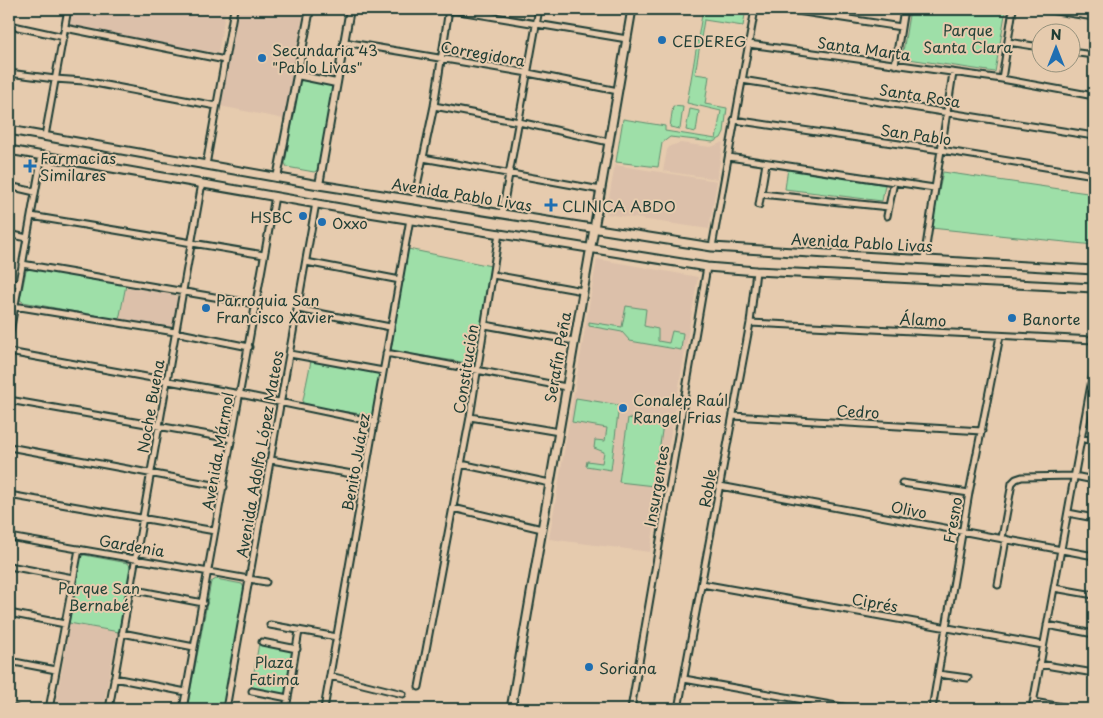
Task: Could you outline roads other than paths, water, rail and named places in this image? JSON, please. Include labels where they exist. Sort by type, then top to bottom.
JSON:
[{"type":"main road","name":"Serafín Peña","points":[[511,709],[632,9]]},
{"type":"main road","name":"Avenida Pablo Livas","points":[[9,130],[277,178],[712,248],[1094,270]]},
{"type":"main road","points":[[9,150],[410,219],[707,267],[1094,288]]},
{"type":"street","points":[[45,136],[68,9]]},
{"type":"street","points":[[206,165],[234,9]]},
{"type":"street","points":[[277,178],[310,9]]},
{"type":"street","points":[[319,185],[350,9]]},
{"type":"street","points":[[414,200],[434,106],[448,9],[627,40]]},
{"type":"street","points":[[502,214],[539,9]]},
{"type":"street","points":[[712,248],[755,9]]},
{"type":"street","points":[[784,9],[901,27]]},
{"type":"street","points":[[895,65],[904,9]]},
{"type":"street","points":[[1002,79],[1013,9]]},
{"type":"street","points":[[1042,9],[1094,17]]},
{"type":"street","points":[[9,25],[64,37]]},
{"type":"street","points":[[65,28],[224,60]]},
{"type":"street","name":"Corregidora","points":[[344,42],[528,73],[618,91]]},
{"type":"street","points":[[1008,42],[1030,45]]},
{"type":"street","name":"Santa Marta","points":[[749,44],[1002,79],[1094,96]]},
{"type":"street","points":[[1080,54],[1094,56]]},
{"type":"street","points":[[9,73],[84,81],[216,106]]},
{"type":"street","points":[[924,259],[953,73]]},
{"type":"street","points":[[297,74],[336,83]]},
{"type":"street","name":"Santa Rosa","points":[[742,80],[1094,136]]},
{"type":"street","points":[[434,106],[609,142]]},
{"type":"street","name":"San Pablo","points":[[734,120],[1094,175]]},
{"type":"street","points":[[9,338],[42,155]]},
{"type":"street","points":[[729,157],[934,188]]},
{"type":"street","points":[[423,158],[601,190]]},
{"type":"street","points":[[759,205],[766,163]]},
{"type":"street","points":[[887,216],[894,182]]},
{"type":"street","name":"Noche Buena","points":[[109,709],[202,183]]},
{"type":"street","points":[[9,186],[35,192]]},
{"type":"street","points":[[761,194],[889,207]]},
{"type":"street","name":"Avenida Mármol","points":[[184,709],[249,347],[255,304],[276,196]]},
{"type":"street","name":"Avenida Adolfo López Mateos","points":[[226,709],[316,203]]},
{"type":"street","points":[[31,216],[264,255]]},
{"type":"street","name":"Benito Juárez","points":[[324,709],[410,219]]},
{"type":"street","name":"Constitución","points":[[419,687],[470,417],[499,233]]},
{"type":"street","points":[[9,234],[27,238]]},
{"type":"street","points":[[306,262],[400,280]]},
{"type":"street","points":[[22,264],[255,304]]},
{"type":"street","name":"Insurgentes","points":[[631,709],[707,267]]},
{"type":"street","name":"Roble","points":[[678,709],[750,324],[756,271]]},
{"type":"street","points":[[492,275],[583,291]]},
{"type":"street","points":[[9,282],[18,284]]},
{"type":"street","points":[[14,306],[175,332],[249,347]]},
{"type":"street","points":[[298,309],[390,327]]},
{"type":"street","name":"Álamo","points":[[750,324],[1094,340]]},
{"type":"street","points":[[485,325],[574,341]]},
{"type":"street","name":"Fresno","points":[[932,709],[969,493],[1000,336]]},
{"type":"street","points":[[9,352],[167,380],[375,422]]},
{"type":"street","points":[[386,353],[566,387]]},
{"type":"street","points":[[290,354],[383,371]]},
{"type":"street","points":[[1032,709],[1081,438],[1091,401],[1094,368]]},
{"type":"street","points":[[9,400],[232,439]]},
{"type":"street","name":"Cedro","points":[[733,416],[982,431]]},
{"type":"street","points":[[470,417],[559,432]]},
{"type":"street","points":[[1081,438],[1094,440]]},
{"type":"street","points":[[9,447],[224,487]]},
{"type":"street","points":[[271,460],[364,476]]},
{"type":"street","points":[[461,464],[550,483]]},
{"type":"street","points":[[998,585],[1012,483],[1016,478],[1074,476],[1094,480]]},
{"type":"street","points":[[902,483],[969,493]]},
{"type":"street","name":"Olivo","points":[[720,486],[1094,556]]},
{"type":"street","points":[[9,495],[215,531]]},
{"type":"street","points":[[453,508],[542,529]]},
{"type":"street","points":[[1068,513],[1094,518]]},
{"type":"street","name":"Gardenia","points":[[9,537],[266,582]]},
{"type":"street","points":[[49,709],[79,549]]},
{"type":"street","points":[[9,566],[73,578]]},
{"type":"street","name":"Ciprés","points":[[702,584],[1043,645]]},
{"type":"street","points":[[1054,588],[1094,595]]},
{"type":"street","points":[[130,589],[203,602]]},
{"type":"street","points":[[9,613],[65,624]]},
{"type":"street","points":[[270,625],[337,638]]},
{"type":"street","points":[[1047,625],[1094,634]]},
{"type":"street","points":[[286,709],[299,631]]},
{"type":"street","points":[[122,633],[194,647]]},
{"type":"street","points":[[262,642],[297,649]]},
{"type":"street","points":[[9,661],[56,670]]},
{"type":"street","points":[[1039,664],[1094,673]]},
{"type":"street","points":[[938,674],[968,678]]},
{"type":"street","points":[[330,676],[404,694]]},
{"type":"street","points":[[114,678],[186,692]]},
{"type":"street","points":[[684,679],[854,709]]},
{"type":"street","points":[[252,691],[288,698]]},
{"type":"street","points":[[1033,702],[1075,709]]},
{"type":"street","points":[[9,708],[16,709]]},
{"type":"place","name":"CEDEREG","points":[[662,40]]},
{"type":"place","name":"Secundaria 43 \"Pablo Livas\"","points":[[262,58]]},
{"type":"place","name":"Farmacias Similares","points":[[30,166]]},
{"type":"place","name":"CLINICA ABDO","points":[[551,205]]},
{"type":"place","name":"HSBC","points":[[303,216]]},
{"type":"place","name":"Oxxo","points":[[322,222]]},
{"type":"place","name":"Parroquia San Francisco Xavier","points":[[206,308]]},
{"type":"place","name":"Banorte","points":[[1012,318]]},
{"type":"place","name":"Conalep Raúl Rangel Frias","points":[[623,408]]},
{"type":"place","name":"Soriana","points":[[589,667]]},
{"type":"park label","name":"Parque Santa Clara","points":[[968,38]]},
{"type":"park label","name":"Parque San Bernabé","points":[[99,596]]},
{"type":"park label","name":"Plaza Fatima","points":[[274,670]]}]
